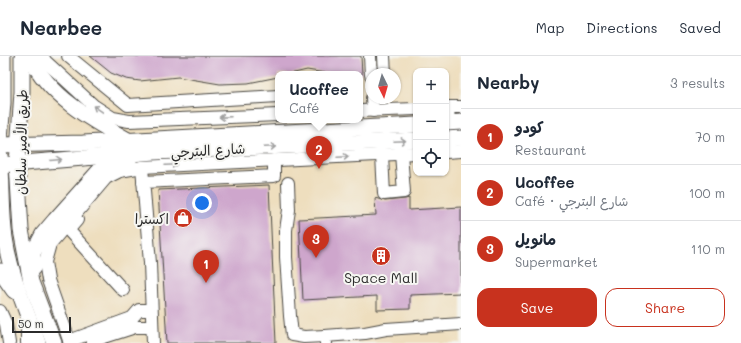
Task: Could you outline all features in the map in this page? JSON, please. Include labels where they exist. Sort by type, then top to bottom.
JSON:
[{"type":"main road","name":"طريق الأمير سلطان","points":[[0,139],[3,102],[3,56]]},
{"type":"main road","name":"طريق الأمير سلطان","points":[[22,56],[17,164],[21,230],[31,282],[38,343]]},
{"type":"main road","points":[[30,56],[36,70],[74,107],[128,140]]},
{"type":"main road","name":"شارع البترجي","points":[[0,145],[413,125]]},
{"type":"main road","points":[[449,139],[461,138]]},
{"type":"main road","name":"شارع البترجي","points":[[0,160],[17,164],[155,152],[326,151],[413,140]]},
{"type":"main road","points":[[33,309],[33,254],[43,234],[99,172],[137,155],[155,152]]},
{"type":"main road","name":"طريق الأمير سلطان","points":[[0,160],[5,239],[15,279],[54,343]]},
{"type":"main road","points":[[0,271],[14,290],[33,309]]},
{"type":"street","points":[[43,56],[46,61],[93,105],[113,118],[129,121],[275,114]]},
{"type":"street","points":[[68,56],[128,106],[275,96]]},
{"type":"street","points":[[370,56],[371,68]]},
{"type":"street","points":[[384,56],[385,68]]},
{"type":"street","points":[[152,120],[164,103]]},
{"type":"street","points":[[372,104],[373,110]]},
{"type":"street","points":[[363,111],[373,110],[387,104],[413,108]]},
{"type":"street","points":[[449,107],[461,107]]},
{"type":"street","points":[[449,113],[452,123]]},
{"type":"street","name":"شارع البترجي","points":[[90,196],[106,178],[120,171],[142,167],[274,160],[326,151],[382,155],[413,153]]},
{"type":"street","points":[[449,152],[461,151]]},
{"type":"street","points":[[382,155],[382,180],[384,194],[404,192],[401,154]]},
{"type":"street","points":[[143,182],[274,176],[274,160]]},
{"type":"street","points":[[142,167],[150,263],[153,343]]},
{"type":"street","points":[[288,183],[289,210],[286,230],[286,257],[292,335],[326,339],[386,329],[461,324]]},
{"type":"street","points":[[90,196],[50,244],[45,262],[48,280],[69,342],[132,318],[139,310],[151,310]]},
{"type":"street","points":[[90,196],[90,204],[70,230],[123,290]]},
{"type":"street","points":[[27,343],[33,309]]},
{"type":"street","points":[[0,311],[6,324],[9,343]]},
{"type":"street","points":[[87,343],[134,326],[152,327]]},
{"type":"building","points":[[90,56],[361,56],[362,71],[275,71],[275,78],[248,83],[220,84],[178,77],[140,81],[126,79],[111,73]]},
{"type":"building","points":[[269,185],[276,343],[167,343],[158,190]]},
{"type":"building","name":"Space Mall","points":[[375,198],[385,201],[409,198],[409,210],[461,207],[461,293],[410,295],[410,309],[377,310],[377,296],[303,300],[299,219],[376,215]]},
{"type":"place","name":"Ucoffee","points":[[319,169]]},
{"type":"place","name":"اكسترا","points":[[183,218]]},
{"type":"place","name":"Space Mall","points":[[381,256]]},
{"type":"place","name":"مانويل","points":[[316,258]]},
{"type":"place","name":"كودو","points":[[206,283]]}]
